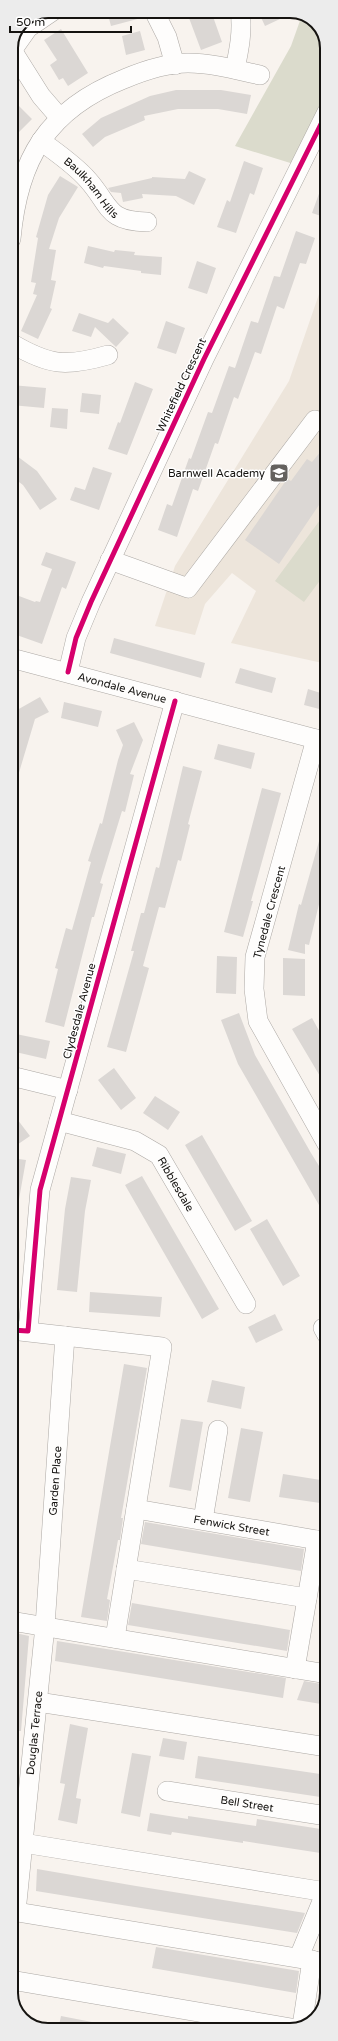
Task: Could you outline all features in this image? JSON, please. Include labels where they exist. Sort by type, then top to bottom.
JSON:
[{"type":"street","points":[[158,18],[167,37],[175,65]]},
{"type":"street","points":[[235,70],[240,46],[242,18]]},
{"type":"street","points":[[19,41],[28,28],[40,19]]},
{"type":"street","points":[[18,61],[40,96],[60,118]]},
{"type":"street","points":[[18,185],[34,151],[53,124],[80,101],[108,85],[142,71],[188,63],[260,75]]},
{"type":"street","name":"Whitefield Crescent","points":[[68,672],[76,638],[110,560],[204,359],[320,126]]},
{"type":"street","name":"Baulkham Hills","points":[[41,141],[89,181],[112,212],[129,222],[147,222]]},
{"type":"street","points":[[18,346],[41,358],[65,364],[84,362],[108,355]]},
{"type":"street","points":[[110,560],[188,588],[315,420]]},
{"type":"street","name":"Avondale Avenue","points":[[18,660],[320,740]]},
{"type":"street","name":"Clydesdale Avenue","points":[[19,1331],[40,1190],[175,701]]},
{"type":"street","name":"Tynedale Crescent","points":[[320,743],[256,957],[254,989],[258,1021],[320,1132]]},
{"type":"street","points":[[18,1078],[68,1090]]},
{"type":"street","name":"Ribblesdale","points":[[59,1121],[135,1141],[159,1155],[246,1304]]},
{"type":"street","points":[[19,1331],[162,1347],[116,1638]]},
{"type":"street","name":"Garden Place","points":[[45,1626],[65,1336]]},
{"type":"street","points":[[204,1520],[218,1430]]},
{"type":"street","name":"Fenwick Street","points":[[136,1509],[320,1542]]},
{"type":"street","points":[[295,1669],[307,1598],[320,1549]]},
{"type":"street","points":[[126,1569],[307,1598]]},
{"type":"street","points":[[18,1622],[320,1673]]},
{"type":"street","name":"Douglas Terrace","points":[[18,1881],[45,1626]]},
{"type":"street","points":[[38,1702],[320,1746]]},
{"type":"street","name":"Bell Street","points":[[167,1791],[320,1815]]},
{"type":"street","points":[[23,1842],[320,1889]]},
{"type":"street","points":[[18,1913],[312,1960]]},
{"type":"street","points":[[303,2020],[320,1920]]},
{"type":"street","points":[[18,1981],[267,2023]]},
{"type":"shaded area","points":[[300,20],[310,25],[317,35],[320,44],[320,126],[300,166],[235,146],[291,46]]},
{"type":"shaded area","name":"Barnwell Academy","points":[[320,291],[320,662],[231,643],[256,591],[232,573],[205,604],[195,635],[155,626],[175,566],[289,381]]},
{"type":"shaded area","points":[[320,520],[320,580],[304,602],[275,581]]},
{"type":"building","points":[[109,18],[141,18],[111,26]]},
{"type":"building","points":[[189,18],[213,18],[222,42],[201,50]]},
{"type":"building","points":[[261,18],[282,18],[265,26]]},
{"type":"building","points":[[61,29],[88,73],[68,86],[63,78],[59,80],[50,65],[57,60],[44,40]]},
{"type":"building","points":[[140,31],[145,50],[126,55],[122,36]]},
{"type":"building","points":[[176,90],[221,90],[251,95],[247,114],[218,109],[178,109],[144,116],[145,120],[105,137],[93,147],[82,134],[101,118],[150,96]]},
{"type":"building","points":[[19,106],[32,119],[18,133]]},
{"type":"building","points":[[244,161],[263,168],[254,195],[250,193],[236,233],[217,227],[227,200],[230,202]]},
{"type":"building","points":[[189,171],[206,179],[194,205],[176,196],[142,194],[143,198],[123,202],[121,193],[111,192],[108,188],[152,177],[185,179]]},
{"type":"building","points":[[60,176],[78,187],[59,218],[49,249],[56,250],[51,280],[56,281],[50,308],[52,309],[38,339],[21,331],[37,295],[33,294],[36,283],[31,282],[38,238],[36,237],[48,195]]},
{"type":"building","points":[[320,191],[320,216],[312,213]]},
{"type":"building","points":[[296,231],[315,238],[306,264],[300,263],[284,309],[277,306],[261,354],[255,352],[238,399],[234,397],[218,444],[215,443],[198,491],[193,489],[177,537],[158,530],[167,504],[172,506],[189,458],[191,459],[208,412],[212,413],[229,366],[235,368],[251,321],[258,323],[274,276],[280,277]]},
{"type":"building","points":[[88,246],[114,252],[115,250],[135,252],[134,255],[162,257],[161,275],[104,266],[103,268],[84,263]]},
{"type":"building","points":[[197,261],[216,268],[207,294],[188,288]]},
{"type":"building","points":[[79,313],[108,323],[113,318],[129,333],[116,347],[95,327],[91,337],[72,331]]},
{"type":"building","points":[[166,321],[185,328],[176,354],[157,348]]},
{"type":"building","points":[[135,382],[153,389],[127,455],[108,449],[118,422],[120,423]]},
{"type":"building","points":[[18,386],[46,388],[44,408],[18,406]]},
{"type":"building","points":[[82,393],[101,395],[99,414],[80,412]]},
{"type":"building","points":[[52,408],[68,409],[67,429],[50,427]]},
{"type":"building","points":[[320,452],[320,503],[279,564],[245,540],[287,479],[291,481],[307,459],[312,462]]},
{"type":"building","points":[[18,457],[37,471],[57,499],[40,510],[23,485],[18,481]]},
{"type":"building","points":[[93,467],[112,473],[99,510],[70,500],[75,487],[85,490]]},
{"type":"building","points":[[46,552],[76,562],[66,589],[62,587],[42,644],[18,635],[18,596],[35,602],[40,602],[52,569],[41,565]]},
{"type":"building","points":[[114,638],[205,663],[201,678],[110,653]]},
{"type":"building","points":[[240,668],[276,678],[272,693],[235,683]]},
{"type":"building","points":[[308,689],[320,693],[320,709],[304,705]]},
{"type":"building","points":[[40,697],[49,712],[35,719],[18,776],[18,709]]},
{"type":"building","points":[[64,702],[102,711],[98,727],[61,718]]},
{"type":"building","points":[[134,722],[143,740],[130,774],[134,775],[125,812],[122,811],[100,883],[103,884],[94,917],[92,917],[64,1027],[45,1022],[58,969],[55,968],[66,928],[72,930],[91,862],[88,861],[100,823],[102,824],[123,745],[116,730]]},
{"type":"building","points":[[218,744],[255,753],[251,769],[214,759]]},
{"type":"building","points":[[183,766],[202,771],[188,824],[190,825],[181,861],[178,860],[165,908],[159,907],[143,966],[149,968],[126,1052],[107,1047],[134,951],[131,951],[141,913],[144,913],[156,867],[159,868]]},
{"type":"building","points":[[262,788],[281,793],[251,901],[253,901],[243,937],[224,932]]},
{"type":"building","points":[[320,838],[320,900],[309,945],[305,944],[305,954],[288,950],[299,904],[301,905]]},
{"type":"building","points":[[217,956],[237,957],[236,994],[216,993]]},
{"type":"building","points":[[283,958],[305,959],[305,996],[283,995]]},
{"type":"building","points":[[239,1013],[255,1055],[320,1168],[320,1207],[238,1064],[221,1020]]},
{"type":"building","points":[[312,1018],[320,1032],[320,1076],[292,1029]]},
{"type":"building","points":[[18,1034],[50,1041],[46,1059],[18,1053]]},
{"type":"building","points":[[114,1068],[136,1098],[121,1110],[98,1080]]},
{"type":"building","points":[[155,1096],[180,1112],[168,1130],[143,1113]]},
{"type":"building","points":[[18,1120],[30,1136],[18,1144]]},
{"type":"building","points":[[202,1135],[252,1221],[235,1231],[185,1145]]},
{"type":"building","points":[[97,1147],[126,1154],[121,1174],[92,1166]]},
{"type":"building","points":[[18,1159],[26,1160],[18,1205]]},
{"type":"building","points":[[142,1176],[219,1309],[202,1319],[125,1185]]},
{"type":"building","points":[[71,1177],[91,1180],[85,1211],[77,1292],[57,1290],[65,1209]]},
{"type":"building","points":[[267,1219],[300,1276],[283,1286],[250,1229]]},
{"type":"building","points":[[90,1292],[162,1297],[160,1317],[89,1312]]},
{"type":"building","points":[[275,1314],[283,1330],[256,1343],[248,1327]]},
{"type":"building","points":[[124,1364],[147,1368],[121,1518],[123,1518],[120,1540],[118,1540],[107,1599],[110,1600],[107,1621],[81,1617]]},
{"type":"building","points":[[212,1380],[245,1387],[241,1409],[207,1402]]},
{"type":"building","points":[[181,1419],[203,1422],[191,1491],[169,1487]]},
{"type":"building","points":[[241,1428],[263,1432],[250,1502],[228,1498]]},
{"type":"building","points":[[283,1474],[320,1480],[320,1503],[279,1497]]},
{"type":"building","points":[[145,1522],[304,1549],[301,1571],[141,1544]]},
{"type":"building","points":[[132,1603],[290,1630],[287,1651],[128,1625]]},
{"type":"building","points":[[18,1634],[29,1636],[21,1731],[18,1731]]},
{"type":"building","points":[[57,1641],[286,1678],[283,1698],[55,1661]]},
{"type":"building","points":[[304,1681],[320,1684],[320,1704],[297,1700]]},
{"type":"building","points":[[70,1724],[88,1728],[76,1798],[81,1799],[77,1824],[58,1820],[65,1784],[60,1783]]},
{"type":"building","points":[[163,1738],[187,1742],[184,1760],[159,1756]]},
{"type":"building","points":[[132,1753],[151,1756],[140,1817],[121,1813]]},
{"type":"building","points":[[198,1756],[320,1774],[320,1797],[195,1778]]},
{"type":"building","points":[[150,1813],[188,1819],[188,1816],[256,1826],[257,1819],[320,1829],[320,1853],[172,1832],[171,1835],[147,1831]]},
{"type":"building","points":[[37,1869],[305,1913],[297,1933],[36,1891]]},
{"type":"building","points":[[156,1947],[299,1971],[296,1993],[152,1968]]},
{"type":"building","points":[[61,2016],[97,2023],[60,2023]]},
{"type":"cycle path","points":[[68,672],[76,638],[91,602],[204,359],[320,126]]},
{"type":"cycle path","points":[[18,1330],[28,1331],[40,1190],[175,701]]},
{"type":"place","name":"Barnwell Academy","points":[[279,473]]}]
